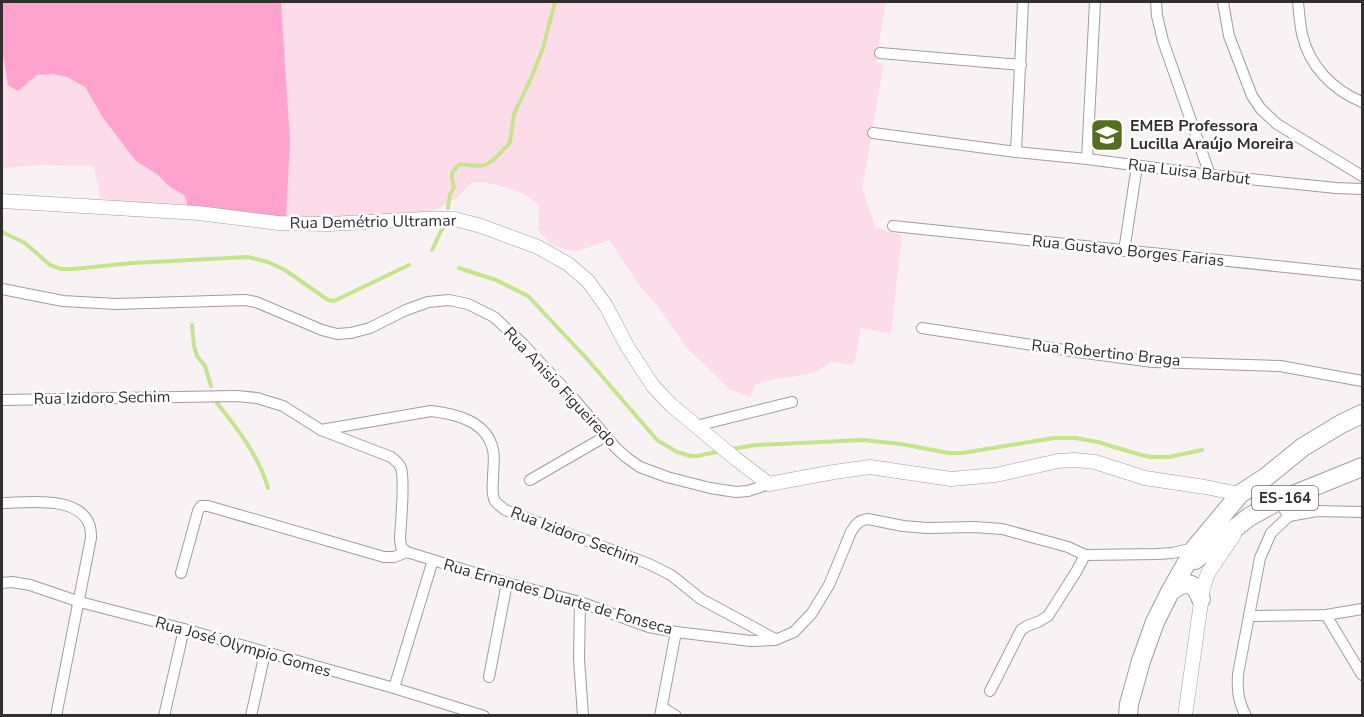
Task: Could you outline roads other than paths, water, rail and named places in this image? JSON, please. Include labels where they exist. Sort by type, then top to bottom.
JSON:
[{"type":"highway","name":"ES-164","points":[[1128,716],[1141,661],[1155,622],[1195,548],[1240,494],[1266,477],[1303,447],[1362,414]]},
{"type":"highway","name":"ES-164","points":[[1181,571],[1249,517],[1278,501],[1362,467]]},
{"type":"highway","points":[[1215,544],[1257,492],[1266,477]]},
{"type":"highway","points":[[1170,592],[1184,584],[1191,585],[1198,590],[1201,599]]},
{"type":"street","points":[[1016,152],[1023,2]]},
{"type":"street","points":[[1087,159],[1095,2]]},
{"type":"street","points":[[1156,2],[1163,42],[1210,175]]},
{"type":"street","points":[[1223,2],[1230,36],[1252,96],[1261,109],[1277,124],[1362,176]]},
{"type":"street","points":[[1298,2],[1302,36],[1314,62],[1328,81],[1344,93],[1362,102]]},
{"type":"street","points":[[880,53],[1021,65]]},
{"type":"street","name":"Rua Luisa Barbut","points":[[873,133],[1210,175],[1362,189]]},
{"type":"street","points":[[1124,251],[1137,166]]},
{"type":"street","name":"Rua Demétrio Ultramar","points":[[2,201],[198,213],[278,223],[329,224],[455,219],[538,246],[568,264],[588,281],[606,306],[627,346],[653,386],[671,405],[769,484]]},
{"type":"street","name":"Rua Gustavo Borges Farias","points":[[893,226],[1362,275]]},
{"type":"street","name":"Rua Anisio Figueiredo","points":[[2,289],[63,301],[116,304],[245,300],[256,302],[322,330],[338,334],[370,328],[428,302],[449,300],[468,304],[494,317],[574,399],[627,458],[640,467],[667,477],[736,492],[748,491],[769,484]]},
{"type":"street","name":"Rua Robertino Braga","points":[[922,328],[1153,362],[1280,366],[1362,381]]},
{"type":"street","name":"Rua Izidoro Sechim","points":[[2,399],[237,396],[257,398],[283,406],[321,430],[431,411],[449,413],[476,424],[487,435],[493,450],[492,492],[495,502],[505,510],[649,564],[671,575],[701,599],[775,639]]},
{"type":"street","points":[[696,426],[792,402]]},
{"type":"street","points":[[181,573],[201,506],[208,506],[384,557],[394,557],[407,552],[401,547],[402,479],[401,469],[397,462],[391,457],[321,430]]},
{"type":"street","points":[[530,480],[606,436]]},
{"type":"street","points":[[769,484],[870,467],[951,479],[996,475],[1058,461],[1075,460],[1095,462],[1145,478],[1240,494]]},
{"type":"street","points":[[1278,501],[1289,516]]},
{"type":"street","points":[[2,503],[55,502],[82,513],[89,524],[92,538],[56,716]]},
{"type":"street","points":[[1246,716],[1240,706],[1237,689],[1238,674],[1260,558],[1270,533],[1289,516],[1317,511],[1362,512]]},
{"type":"street","points":[[1208,573],[1249,517]]},
{"type":"street","name":"Rua Ernandes Duarte de Fonseca","points":[[407,552],[507,584],[580,602],[649,627],[751,641],[775,639],[794,632],[812,613],[829,585],[856,524],[862,520],[927,528],[1002,529],[1068,547],[1085,555],[1158,554],[1195,548]]},
{"type":"street","points":[[1185,716],[1201,599],[1215,544]]},
{"type":"street","points":[[990,691],[1021,630],[1048,616],[1085,555]]},
{"type":"street","points":[[394,688],[433,560]]},
{"type":"street","name":"Rua José Olympio Gomes","points":[[2,583],[30,585],[80,602],[394,688],[484,716]]},
{"type":"street","points":[[489,677],[507,584]]},
{"type":"street","points":[[580,602],[579,659],[583,716]]},
{"type":"street","points":[[1249,616],[1326,615],[1362,609]]},
{"type":"street","points":[[1326,615],[1362,675]]},
{"type":"street","points":[[164,716],[184,629]]},
{"type":"street","points":[[676,632],[661,711],[676,716]]},
{"type":"street","points":[[251,716],[265,653]]},
{"type":"waterway","points":[[448,208],[450,194],[454,188],[452,175],[456,167],[460,164],[477,166],[487,164],[510,142],[514,114],[543,48],[555,2]]},
{"type":"waterway","points":[[432,250],[443,227]]},
{"type":"waterway","points":[[2,232],[25,243],[50,265],[61,269],[248,257],[268,262],[285,270],[328,300],[334,301],[409,265]]},
{"type":"waterway","points":[[459,268],[496,280],[528,296],[588,360],[657,440],[677,452],[691,456],[721,451]]},
{"type":"waterway","points":[[192,325],[197,356],[205,366],[211,386]]},
{"type":"waterway","points":[[217,403],[240,432],[259,465],[268,488]]},
{"type":"waterway","points":[[732,449],[756,445],[863,440],[962,453],[1054,438],[1075,438],[1151,457],[1169,457],[1202,450]]},
{"type":"place","name":"EMEB Professora Lucilla Araújo Moreira","points":[[1107,135]]}]
